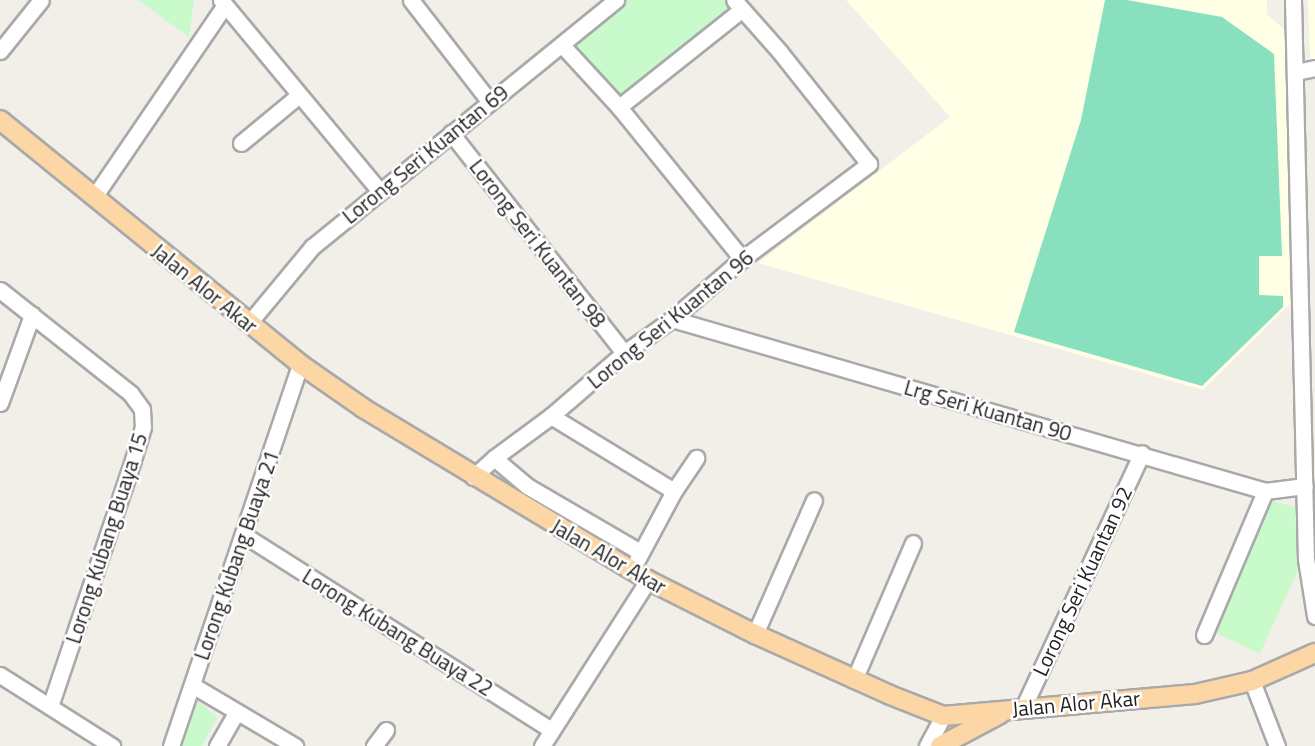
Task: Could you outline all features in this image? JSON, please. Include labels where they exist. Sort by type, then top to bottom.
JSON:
[{"type":"main road","name":"Jalan Alor Akar","points":[[0,120],[300,364],[363,408],[473,477],[641,576],[755,634],[854,680],[943,716],[1195,694],[1252,681],[1315,653]]},
{"type":"main road","points":[[940,746],[1017,709]]},
{"type":"street","points":[[0,51],[41,0]]},
{"type":"street","points":[[411,0],[489,101]]},
{"type":"street","name":"Lorong Seri Kuantan 69","points":[[249,323],[312,247],[379,190],[616,0]]},
{"type":"street","points":[[1293,0],[1308,284],[1306,559],[1315,616]]},
{"type":"street","points":[[94,197],[223,2],[379,190]]},
{"type":"street","points":[[619,107],[738,4]]},
{"type":"street","name":"Lorong Seri Kuantan 96","points":[[473,477],[494,458],[551,416],[624,353],[672,319],[742,259],[869,164],[780,52],[738,4]]},
{"type":"street","points":[[562,45],[619,107],[742,259]]},
{"type":"street","points":[[1296,72],[1315,68]]},
{"type":"street","points":[[241,143],[299,95]]},
{"type":"street","name":"Lorong Seri Kuantan 98","points":[[451,133],[624,353]]},
{"type":"street","name":"Lorong Kubang Buaya 15","points":[[0,290],[131,394],[142,409],[143,427],[134,460],[50,706]]},
{"type":"street","points":[[0,403],[32,315]]},
{"type":"street","name":"Lrg Seri Kuantan 90","points":[[672,319],[1142,453],[1265,491],[1305,486]]},
{"type":"street","name":"Lorong Kubang Buaya 21","points":[[171,746],[300,364]]},
{"type":"street","points":[[551,416],[674,492]]},
{"type":"street","name":"Lorong Seri Kuantan 92","points":[[1017,709],[1142,453]]},
{"type":"street","points":[[494,458],[527,486],[640,552]]},
{"type":"street","points":[[542,746],[641,576],[640,552],[696,458]]},
{"type":"street","points":[[514,501],[527,486]]},
{"type":"street","points":[[1204,635],[1265,491]]},
{"type":"street","points":[[755,634],[814,500]]},
{"type":"street","name":"Lorong Kubang Buaya 22","points":[[244,535],[551,730]]},
{"type":"street","points":[[854,680],[913,543]]},
{"type":"street","points":[[0,675],[112,746]]},
{"type":"street","points":[[1252,681],[1277,746]]},
{"type":"street","points":[[192,685],[295,746]]},
{"type":"street","points":[[217,746],[236,713]]},
{"type":"street","points":[[927,746],[943,716]]},
{"type":"street","points":[[374,746],[386,730]]},
{"type":"shaded area","points":[[846,0],[1267,0],[1267,14],[1285,30],[1290,304],[1203,390],[758,263],[950,117]]},
{"type":"shaded area","points":[[1308,0],[1315,0],[1315,60],[1310,60]]},
{"type":"green space","points":[[138,0],[194,0],[189,37]]},
{"type":"green space","points":[[626,0],[728,0],[734,7],[619,103],[570,46]]},
{"type":"green space","points":[[1105,0],[1127,0],[1222,17],[1274,54],[1282,256],[1259,256],[1259,295],[1283,296],[1283,307],[1202,386],[1014,332],[1081,120]]},
{"type":"green space","points":[[1269,500],[1295,507],[1298,570],[1260,654],[1216,633]]},
{"type":"green space","points":[[196,699],[217,718],[202,746],[180,746]]}]
